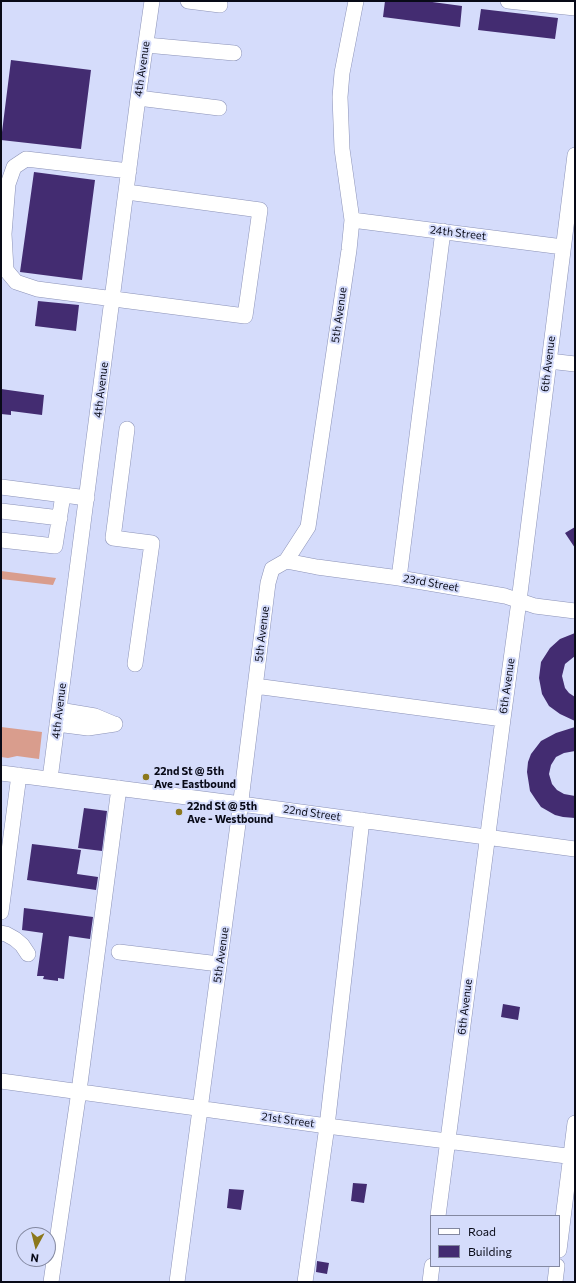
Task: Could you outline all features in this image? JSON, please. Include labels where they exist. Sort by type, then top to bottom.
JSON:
[{"type":"street","name":"4th Avenue","points":[[50,779],[138,98],[152,1]]},
{"type":"street","points":[[188,1],[220,5]]},
{"type":"street","name":"5th Avenue","points":[[177,1282],[241,804],[268,584],[272,569],[286,561],[308,527],[352,220],[342,149],[340,97],[342,73],[356,1]]},
{"type":"street","points":[[508,1],[575,8]]},
{"type":"street","points":[[146,44],[234,53]]},
{"type":"street","points":[[138,98],[220,108]]},
{"type":"street","name":"6th Avenue","points":[[438,1215],[519,601],[563,247],[570,232],[575,155]]},
{"type":"street","points":[[127,192],[260,210],[245,316],[37,290],[16,282],[6,270],[4,234],[8,184],[14,167],[26,159],[129,171]]},
{"type":"street","name":"24th Street","points":[[352,220],[563,247]]},
{"type":"street","points":[[399,578],[443,231]]},
{"type":"street","points":[[549,361],[575,364]]},
{"type":"street","points":[[127,429],[113,538],[152,543],[135,664]]},
{"type":"street","points":[[1,487],[87,498]]},
{"type":"street","points":[[1,540],[55,546],[63,495]]},
{"type":"street","points":[[1,511],[60,518]]},
{"type":"street","name":"23rd Street","points":[[286,561],[505,596],[535,606],[575,611]]},
{"type":"street","points":[[255,686],[503,719]]},
{"type":"street","name":"22nd Street","points":[[1,773],[575,849]]},
{"type":"street","points":[[1,912],[19,775]]},
{"type":"street","points":[[51,1282],[79,1092],[119,788]]},
{"type":"street","points":[[305,1282],[327,1126],[362,820]]},
{"type":"street","points":[[1,934],[6,934],[15,939],[22,945],[28,954]]},
{"type":"street","points":[[119,952],[219,964]]},
{"type":"street","name":"21st Street","points":[[1,1081],[327,1126],[448,1140],[573,1157]]},
{"type":"street","points":[[560,1243],[573,1157],[575,1123]]},
{"type":"street","points":[[430,1282],[432,1267]]},
{"type":"street","points":[[555,1282],[557,1267]]},
{"type":"shaded area","points":[[1,571],[56,578],[53,585],[1,579]]},
{"type":"shaded area","points":[[1,727],[42,732],[39,759],[17,756],[8,758],[1,757]]},
{"type":"building","points":[[385,1],[425,1],[462,6],[460,27],[383,17]]},
{"type":"building","points":[[481,9],[558,18],[555,39],[478,30]]},
{"type":"building","points":[[11,60],[91,70],[81,149],[1,140]]},
{"type":"building","points":[[34,172],[95,180],[82,280],[20,272]]},
{"type":"building","points":[[38,301],[79,305],[76,331],[35,326]]},
{"type":"building","points":[[1,389],[44,395],[42,415],[11,411],[11,415],[1,414]]},
{"type":"building","points":[[575,527],[575,548],[565,533]]},
{"type":"building","points":[[575,633],[575,656],[565,664],[562,676],[565,688],[575,697],[575,721],[560,714],[549,706],[542,694],[539,678],[541,662],[550,648],[560,639]]},
{"type":"building","points":[[575,727],[575,751],[564,753],[556,757],[551,765],[549,774],[552,784],[557,790],[564,794],[575,796],[575,818],[555,815],[541,807],[530,791],[527,772],[531,754],[541,741],[556,733]]},
{"type":"building","points":[[84,808],[107,811],[102,851],[78,848]]},
{"type":"building","points":[[32,844],[81,850],[77,874],[98,877],[96,890],[27,880]]},
{"type":"building","points":[[24,908],[93,917],[90,939],[69,936],[64,979],[58,978],[58,981],[43,979],[44,976],[37,976],[43,933],[22,930]]},
{"type":"building","points":[[503,1004],[520,1007],[518,1020],[501,1017]]},
{"type":"building","points":[[353,1183],[367,1184],[364,1203],[351,1201]]},
{"type":"building","points":[[229,1189],[244,1190],[241,1210],[227,1208]]},
{"type":"building","points":[[317,1261],[329,1263],[327,1274],[316,1272]]},
{"type":"place","name":"22nd St @ 5th Ave - Eastbound","points":[[146,777]]},
{"type":"place","name":"22nd St @ 5th Ave - Westbound","points":[[179,812]]}]
